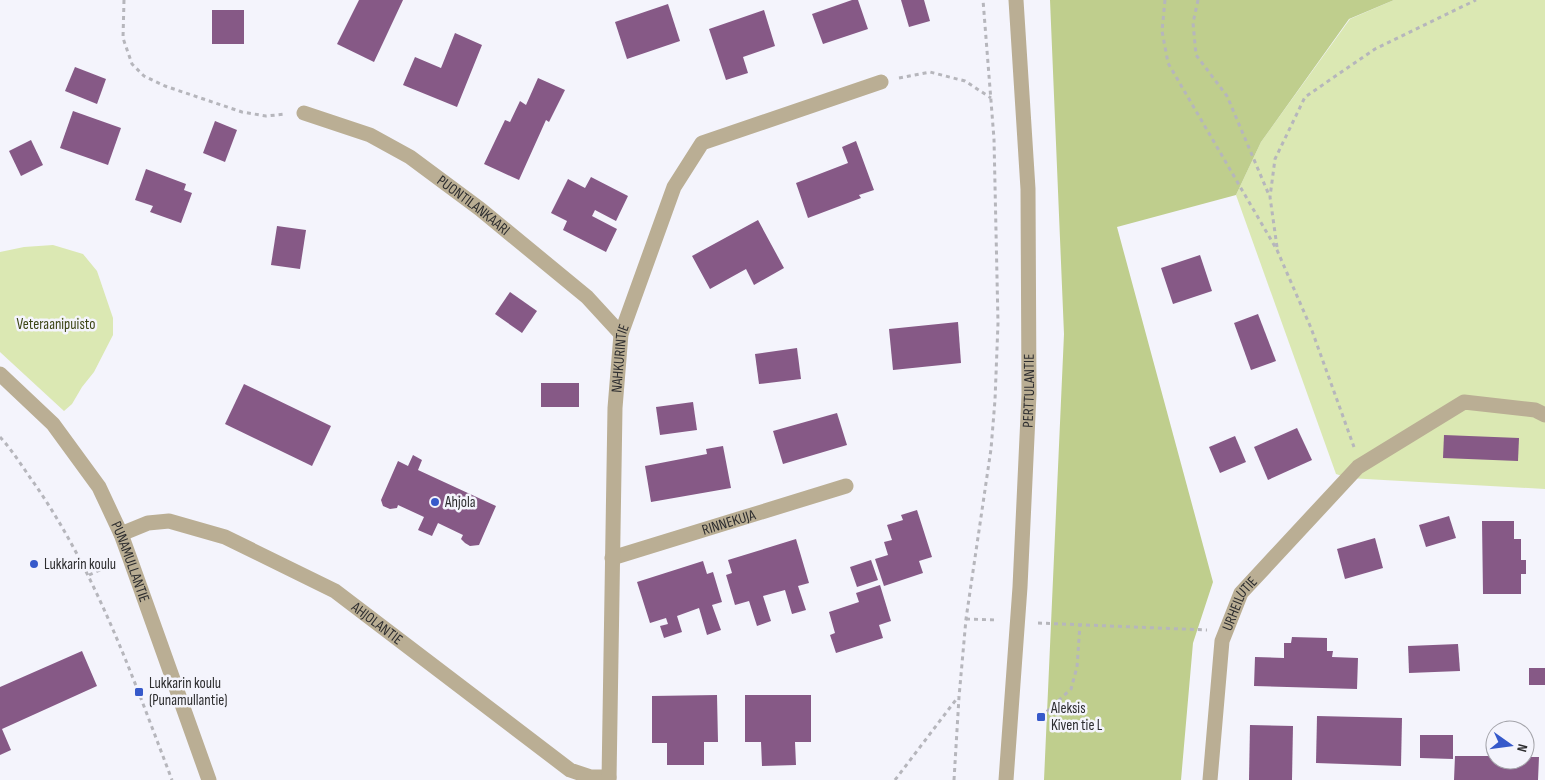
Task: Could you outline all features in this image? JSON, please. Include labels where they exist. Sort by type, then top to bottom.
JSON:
[{"type":"street","name":"PERTTULANTIE","points":[[1006,780],[1020,587],[1029,394],[1028,189],[1016,0]]},
{"type":"street","name":"NAHKURINTIE","points":[[609,779],[615,408],[621,334],[674,187],[702,143],[881,82]]},
{"type":"street","name":"PUONTILANKAARI","points":[[304,113],[370,135],[410,157],[480,209],[587,297],[621,334]]},
{"type":"street","name":"PUNAMULLANTIE","points":[[0,374],[52,424],[99,487],[121,534],[209,780]]},
{"type":"street","name":"URHEILUTIE","points":[[1210,780],[1222,641],[1241,593],[1358,467],[1464,402],[1536,410],[1545,415]]},
{"type":"street","name":"RINNEKUJA","points":[[612,558],[846,486]]},
{"type":"street","name":"AHJOLANTIE","points":[[121,534],[148,523],[169,521],[225,536],[334,591],[570,770],[591,777],[609,779]]},
{"type":"path","points":[[124,0],[123,38],[132,64],[144,76],[165,86],[242,112],[266,116],[304,113]]},
{"type":"path","points":[[954,780],[966,619],[991,449],[998,323],[994,139],[983,0]]},
{"type":"path","points":[[1165,0],[1162,32],[1168,63],[1277,250],[1311,328],[1356,454],[1358,467]]},
{"type":"path","points":[[1198,0],[1193,23],[1196,55],[1227,96],[1270,197]]},
{"type":"path","points":[[1277,250],[1270,197],[1275,158],[1305,97],[1375,49],[1476,0]]},
{"type":"path","points":[[881,82],[930,72],[965,80],[991,98]]},
{"type":"path","points":[[0,437],[52,510],[89,575],[119,641],[172,780]]},
{"type":"path","points":[[966,619],[998,620]]},
{"type":"path","points":[[1038,623],[1208,630]]},
{"type":"path","points":[[1041,717],[1071,689],[1077,667],[1080,624]]},
{"type":"path","points":[[895,780],[959,697]]},
{"type":"green space","points":[[1050,0],[1394,0],[1349,19],[1261,142],[1236,195],[1117,227],[1213,582],[1193,643],[1181,780],[1044,780],[1064,334]]},
{"type":"green space","points":[[1394,0],[1545,0],[1545,489],[1348,478],[1336,474],[1236,195],[1261,142],[1350,19]]},
{"type":"green space","name":"Veteraanipuisto","points":[[53,245],[83,254],[97,271],[113,318],[113,335],[94,372],[72,404],[64,411],[0,352],[0,252],[24,247]]},
{"type":"building","points":[[359,0],[403,0],[374,62],[337,44]]},
{"type":"building","points":[[852,0],[858,0],[868,29],[823,44],[812,14]]},
{"type":"building","points":[[901,0],[924,0],[930,21],[909,27]]},
{"type":"building","points":[[668,4],[680,41],[627,59],[615,22]]},
{"type":"building","points":[[212,10],[244,10],[244,44],[212,44]]},
{"type":"building","points":[[764,10],[775,46],[743,57],[748,73],[726,80],[709,29]]},
{"type":"building","points":[[455,33],[482,45],[457,107],[403,85],[415,57],[441,68]]},
{"type":"building","points":[[75,67],[106,79],[97,104],[65,91]]},
{"type":"building","points":[[538,78],[565,90],[549,122],[546,120],[519,180],[484,164],[505,120],[510,122],[520,101],[526,105]]},
{"type":"building","points":[[73,111],[121,128],[108,165],[60,148]]},
{"type":"building","points":[[215,121],[237,130],[225,162],[203,153]]},
{"type":"building","points":[[31,140],[43,165],[21,176],[9,151]]},
{"type":"building","points":[[856,141],[874,190],[859,195],[861,198],[808,218],[796,183],[848,163],[842,147]]},
{"type":"building","points":[[146,169],[186,184],[184,190],[192,193],[181,223],[150,212],[153,206],[135,200]]},
{"type":"building","points":[[591,177],[628,196],[616,221],[595,210],[592,216],[617,229],[606,252],[563,230],[567,221],[551,213],[568,179],[585,188]]},
{"type":"building","points":[[758,220],[784,268],[754,285],[746,269],[710,289],[692,256]]},
{"type":"building","points":[[277,226],[306,230],[300,269],[271,265]]},
{"type":"building","points":[[1200,255],[1212,291],[1173,304],[1161,268]]},
{"type":"building","points":[[510,292],[537,311],[522,333],[495,314]]},
{"type":"building","points":[[1258,314],[1276,361],[1251,370],[1234,323]]},
{"type":"building","points":[[958,322],[961,363],[893,370],[889,329]]},
{"type":"building","points":[[797,348],[801,379],[759,384],[755,354]]},
{"type":"building","points":[[541,383],[579,383],[579,407],[541,407]]},
{"type":"building","points":[[244,384],[331,426],[312,466],[225,424]]},
{"type":"building","points":[[693,402],[697,430],[660,435],[656,407]]},
{"type":"building","points":[[837,413],[847,445],[783,464],[773,431]]},
{"type":"building","points":[[1297,428],[1312,460],[1268,480],[1254,447]]},
{"type":"building","points":[[1444,435],[1519,438],[1518,461],[1443,458]]},
{"type":"building","points":[[1235,436],[1246,462],[1220,473],[1209,447]]},
{"type":"building","points":[[723,446],[731,488],[651,502],[645,466],[707,454],[706,449]]},
{"type":"building","name":"Ahjola","points":[[413,455],[422,460],[418,470],[496,506],[479,545],[470,546],[461,539],[463,535],[438,523],[432,536],[418,530],[424,517],[398,505],[397,508],[390,509],[383,506],[381,500],[398,461],[408,466]]},
{"type":"building","points":[[917,510],[932,557],[919,561],[923,573],[884,586],[875,559],[888,555],[884,542],[892,540],[887,525],[903,520],[901,515]]},
{"type":"building","points":[[1449,516],[1456,538],[1426,547],[1419,525]]},
{"type":"building","points":[[1482,521],[1514,521],[1514,539],[1521,539],[1521,560],[1526,560],[1526,574],[1521,574],[1521,594],[1483,594]]},
{"type":"building","points":[[1375,538],[1383,568],[1345,579],[1337,549]]},
{"type":"building","points":[[796,539],[809,583],[798,586],[806,610],[792,614],[785,590],[763,596],[771,621],[757,626],[749,601],[735,605],[726,575],[732,573],[728,560]]},
{"type":"building","points":[[871,560],[878,580],[857,587],[850,567]]},
{"type":"building","points":[[703,561],[707,574],[713,572],[722,602],[712,605],[721,630],[707,635],[699,608],[677,616],[682,632],[664,638],[660,626],[668,624],[666,618],[650,623],[637,582]]},
{"type":"building","points":[[880,585],[891,621],[879,625],[883,638],[836,653],[830,635],[835,633],[829,612],[859,602],[856,593]]},
{"type":"building","points":[[1292,637],[1327,638],[1327,651],[1333,651],[1332,657],[1358,658],[1357,689],[1254,686],[1255,657],[1284,658],[1284,643],[1291,643]]},
{"type":"building","points":[[1458,644],[1460,671],[1409,673],[1408,646]]},
{"type":"building","points":[[82,651],[97,686],[2,729],[11,750],[0,755],[0,687]]},
{"type":"building","points":[[1529,668],[1545,668],[1545,685],[1529,685]]},
{"type":"building","points":[[717,695],[718,742],[704,742],[704,765],[667,765],[667,743],[652,743],[652,696]]},
{"type":"building","points":[[745,695],[811,695],[811,742],[795,742],[796,765],[762,766],[761,742],[745,742]]},
{"type":"building","points":[[1317,716],[1402,718],[1401,766],[1316,763]]},
{"type":"building","points":[[1250,725],[1293,726],[1292,780],[1249,780]]},
{"type":"building","points":[[1420,735],[1453,735],[1453,759],[1420,758]]},
{"type":"building","points":[[1455,756],[1485,756],[1485,770],[1535,770],[1535,757],[1539,757],[1538,780],[1454,780]]},
{"type":"place","name":"Ahjola","points":[[435,502]]},
{"type":"place","name":"Lukkarin koulu","points":[[34,564]]},
{"type":"place","name":"Lukkarin koulu (Punamullantie)","points":[[139,692]]},
{"type":"place","name":"Aleksis Kiven tie L","points":[[1041,717]]}]
